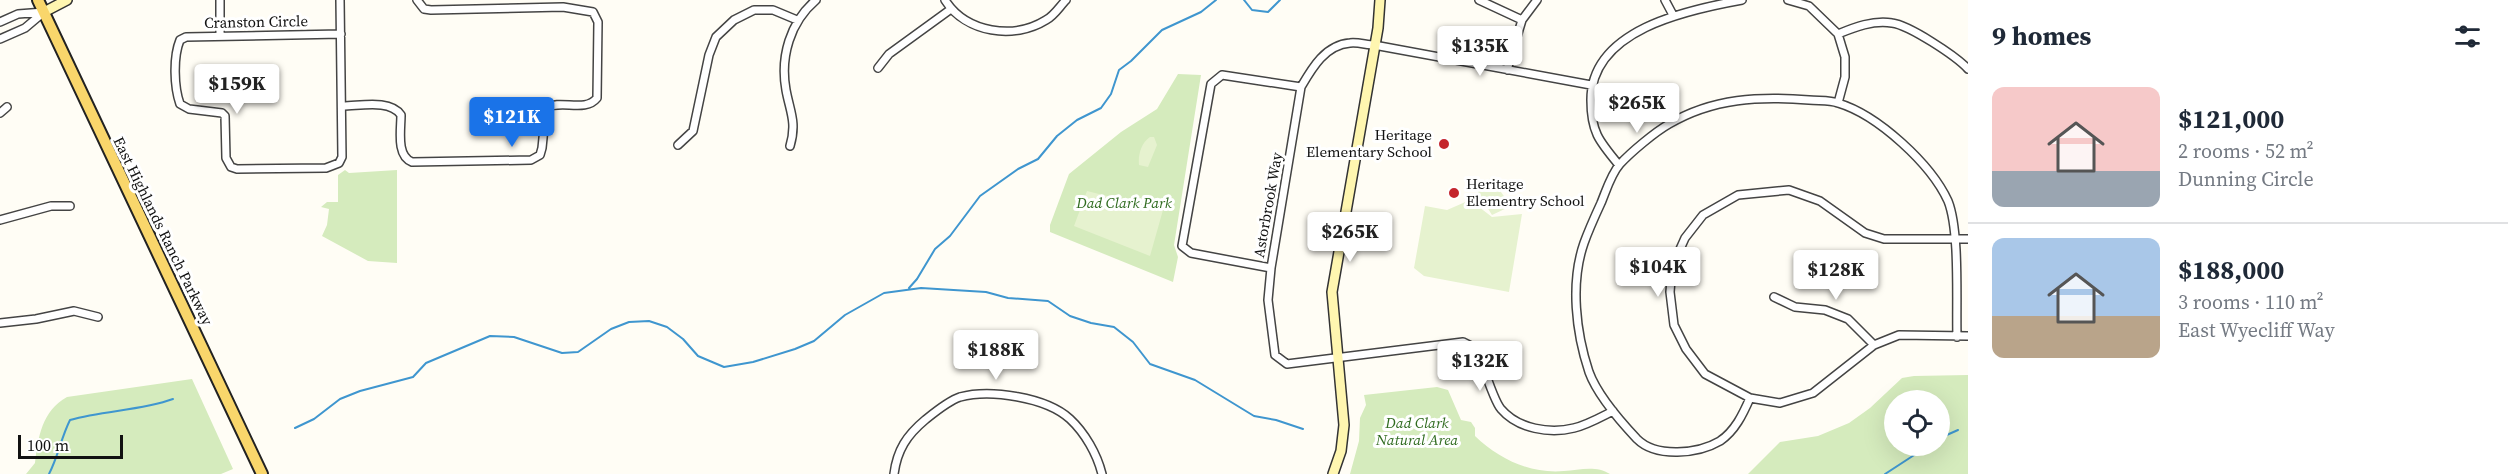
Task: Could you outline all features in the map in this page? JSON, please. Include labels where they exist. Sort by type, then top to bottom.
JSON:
[{"type":"main road","name":"East Highlands Ranch Parkway","points":[[38,0],[262,474]]},
{"type":"street","points":[[0,39],[25,28],[44,12],[67,0]]},
{"type":"street","points":[[220,0],[220,36]]},
{"type":"street","name":"Cranston Circle","points":[[340,0],[341,34],[343,106],[342,157],[339,163],[326,168],[237,170],[231,167],[226,158],[225,117],[222,113],[184,108],[178,98],[176,81],[178,46],[180,40],[186,37],[341,34]]},
{"type":"street","points":[[343,106],[387,105],[398,110],[401,115],[402,153],[407,160],[412,162],[531,160],[540,155],[546,108],[553,104],[588,105],[597,98],[598,22],[596,16],[588,10],[563,4],[431,10],[424,9],[417,0]]},
{"type":"street","points":[[790,146],[794,122],[786,89],[784,64],[788,41],[797,20],[816,0]]},
{"type":"street","points":[[945,0],[951,9],[978,27],[995,32],[1024,29],[1047,20],[1066,0]]},
{"type":"street","points":[[1333,474],[1341,451],[1344,424],[1332,304],[1334,273],[1380,0]]},
{"type":"street","points":[[1479,0],[1522,20]]},
{"type":"street","points":[[1507,69],[1522,20],[1537,0]]},
{"type":"street","points":[[1665,0],[1673,15]]},
{"type":"street","points":[[1619,165],[1593,130],[1591,85],[1600,63],[1619,44],[1673,15],[1742,0]]},
{"type":"street","points":[[1788,0],[1809,6],[1838,34],[1845,57],[1845,77],[1838,103]]},
{"type":"street","points":[[878,68],[888,54],[951,9]]},
{"type":"street","points":[[678,145],[693,131],[709,55],[716,37],[735,20],[754,10],[773,10],[797,20]]},
{"type":"street","points":[[0,22],[18,14],[44,12]]},
{"type":"street","points":[[1838,34],[1864,24],[1893,23],[1919,35],[1967,66]]},
{"type":"street","name":"Astorbrook Way","points":[[1338,357],[1287,364],[1275,355],[1268,300],[1271,268],[1301,87],[1316,62],[1329,51],[1348,43],[1374,45],[1591,85]]},
{"type":"street","points":[[1271,268],[1191,253],[1182,246],[1211,84],[1222,75],[1301,87]]},
{"type":"street","points":[[1750,398],[1742,418],[1720,440],[1693,450],[1663,451],[1640,442],[1613,411],[1590,375],[1578,326],[1577,282],[1583,245],[1619,165],[1668,124],[1702,107],[1741,99],[1782,98],[1838,103],[1880,125],[1908,148],[1933,175],[1949,203],[1955,240],[1957,337]]},
{"type":"street","points":[[0,113],[7,107]]},
{"type":"street","points":[[1968,239],[1884,239],[1865,234],[1820,201],[1789,190],[1738,195],[1703,215],[1685,238],[1672,267],[1670,292],[1674,325],[1686,349],[1705,374],[1750,398],[1780,403],[1813,393],[1874,345],[1899,334],[1968,336]]},
{"type":"street","points":[[0,220],[51,206],[70,206]]},
{"type":"street","points":[[1774,297],[1795,307],[1825,310],[1848,319],[1874,345]]},
{"type":"street","points":[[0,323],[36,319],[74,311],[98,317]]},
{"type":"street","points":[[1338,357],[1463,342],[1477,349],[1500,409],[1535,429],[1575,428],[1613,411]]},
{"type":"street","points":[[894,474],[901,447],[921,423],[958,398],[988,393],[1005,394],[1044,405],[1069,417],[1087,440],[1099,462],[1102,474]]},
{"type":"green space","name":"Dad Clark Park","points":[[1178,74],[1201,75],[1174,245],[1178,257],[1173,282],[1050,232],[1050,225],[1069,174],[1121,132],[1157,109]]},
{"type":"green space","points":[[1154,137],[1157,145],[1148,167],[1139,165],[1144,142]]},
{"type":"green space","points":[[345,170],[349,173],[397,170],[397,263],[368,261],[322,236],[327,225],[329,209],[321,207],[327,202],[338,202],[338,175]]},
{"type":"green space","points":[[1491,178],[1511,206],[1492,215],[1475,188]]},
{"type":"green space","points":[[1087,191],[1163,210],[1150,256],[1074,226]]},
{"type":"green space","points":[[1470,200],[1492,217],[1522,214],[1509,292],[1424,276],[1414,268],[1425,206],[1447,210]]},
{"type":"green space","points":[[1968,375],[1968,474],[1748,474],[1780,442],[1818,436],[1849,423],[1884,395],[1884,456],[1950,456],[1950,390],[1889,390],[1902,378]]},
{"type":"green space","points":[[192,379],[233,469],[221,474],[26,474],[35,463],[40,434],[47,417],[67,397]]},
{"type":"green space","name":"Dad Clark Natural Area","points":[[1437,387],[1448,390],[1461,420],[1471,422],[1475,428],[1475,436],[1505,458],[1539,470],[1593,469],[1610,474],[1350,474],[1359,441],[1360,418],[1366,405],[1364,395]]},
{"type":"waterway","points":[[909,288],[935,249],[950,236],[980,196],[1018,169],[1038,159],[1057,136],[1077,120],[1101,108],[1111,94],[1119,70],[1162,30],[1201,12],[1216,0]]},
{"type":"waterway","points":[[1244,0],[1252,10],[1268,12],[1280,0]]},
{"type":"waterway","points":[[295,428],[314,419],[340,399],[360,391],[413,377],[426,363],[490,336],[514,337],[562,353],[578,352],[611,329],[629,322],[649,321],[667,327],[683,339],[698,356],[724,367],[753,362],[795,349],[814,341],[845,315],[884,293],[921,288],[986,292],[1008,298],[1048,301],[1070,316],[1114,327],[1133,342],[1150,364],[1195,380],[1254,416],[1303,429]]},
{"type":"waterway","points":[[49,474],[70,420],[148,406],[173,399]]},
{"type":"waterway","points":[[1950,434],[1958,430]]},
{"type":"waterway","points":[[1885,474],[1913,456]]},
{"type":"place","name":"Heritage Elementary School","points":[[1444,144]]},
{"type":"place","name":"Heritage Elementry School","points":[[1454,193]]}]
